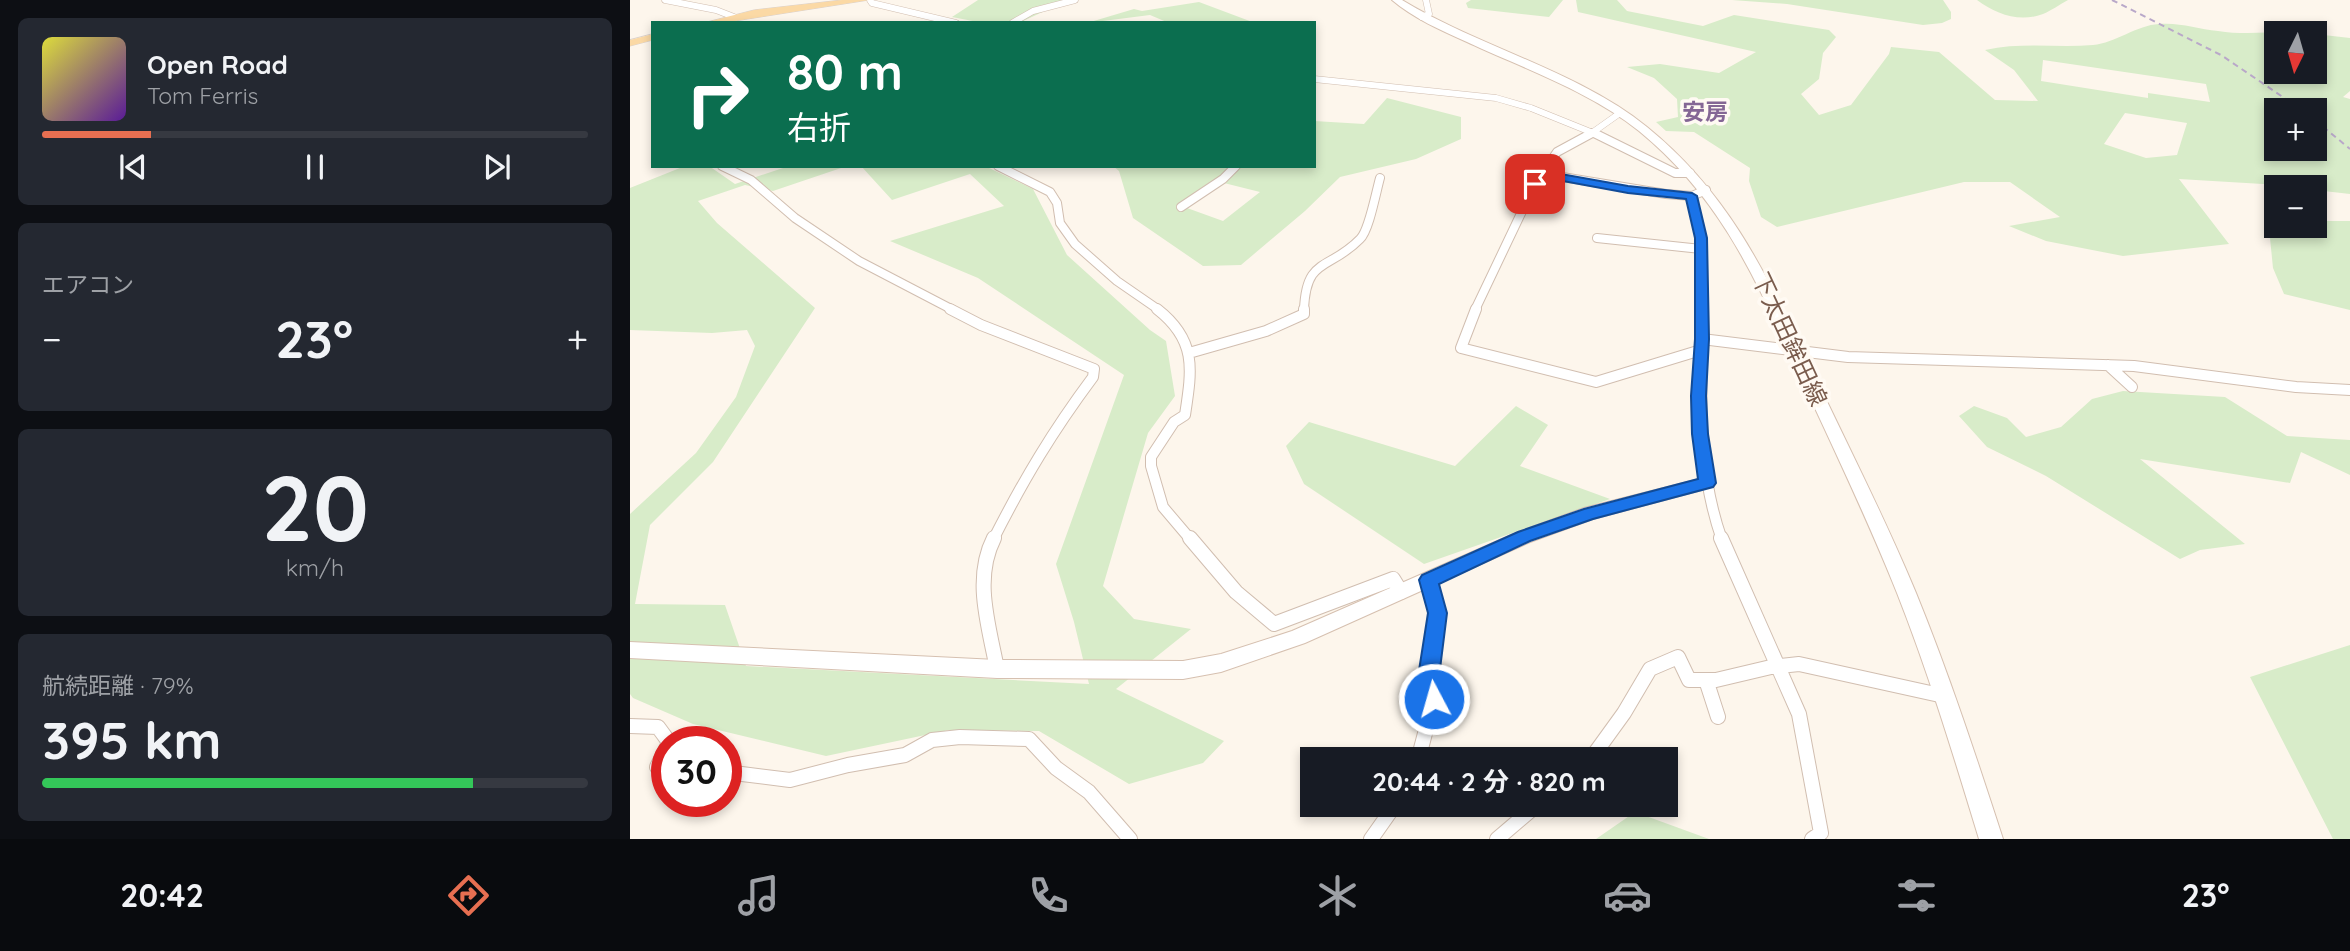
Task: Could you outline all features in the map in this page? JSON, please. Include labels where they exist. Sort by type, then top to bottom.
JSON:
[{"type":"main road","points":[[717,21],[867,0]]},
{"type":"main road","name":"下太田鉾田線","points":[[1396,0],[1422,17],[1489,51],[1570,84],[1620,113],[1642,128],[1690,173],[1736,229],[1749,251],[1886,544],[1944,696],[1991,839]]},
{"type":"main road","points":[[630,43],[651,38]]},
{"type":"main road","points":[[630,650],[997,669],[1135,672],[1201,667],[1298,637],[1524,537],[1577,518],[1707,483]]},
{"type":"street","points":[[665,0],[716,10],[734,17]]},
{"type":"street","points":[[867,0],[948,21]]},
{"type":"street","points":[[1016,21],[1033,11],[1075,0]]},
{"type":"street","points":[[1422,17],[1429,15],[1426,0]]},
{"type":"street","points":[[1316,79],[1483,95],[1531,108],[1592,132],[1675,173],[1690,173]]},
{"type":"street","points":[[1620,113],[1558,152],[1535,184],[1473,314],[1461,348],[1596,382],[1701,344],[1795,349],[1848,357],[2108,365],[2180,370],[2216,379],[2314,390],[2350,390]]},
{"type":"street","points":[[726,168],[751,180],[795,218],[859,261],[982,325],[1094,369],[1093,377],[1057,425],[1029,469],[988,550],[982,587],[997,669]]},
{"type":"street","points":[[1002,168],[1046,190],[1054,197],[1059,220],[1079,247],[1129,291],[1168,318],[1180,331],[1189,354],[1191,377],[1185,415],[1174,422],[1153,451],[1151,466],[1163,507],[1236,592],[1274,624],[1393,579],[1401,592]]},
{"type":"street","points":[[1181,207],[1223,179],[1234,168]]},
{"type":"street","points":[[1544,174],[1628,190],[1692,196],[1706,190]]},
{"type":"street","points":[[1189,354],[1266,331],[1304,314],[1305,287],[1309,276],[1365,234],[1380,178]]},
{"type":"street","points":[[1692,196],[1701,249],[1700,434],[1707,483],[1721,537],[1799,714],[1821,833],[1812,839]]},
{"type":"street","points":[[1597,238],[1701,249]]},
{"type":"street","points":[[2108,365],[2132,387]]},
{"type":"street","points":[[1421,747],[1434,699],[1429,677],[1437,613],[1428,580]]},
{"type":"street","points":[[1599,747],[1624,713],[1650,669],[1678,657],[1689,680],[1707,683],[1778,664],[1799,664],[1944,696]]},
{"type":"street","points":[[1707,683],[1718,717]]},
{"type":"street","points":[[630,726],[651,727]]},
{"type":"street","points":[[742,774],[790,780],[848,765],[905,755],[932,740],[960,737],[1029,739],[1056,768],[1089,792],[1130,839]]},
{"type":"street","points":[[1371,839],[1387,817]]},
{"type":"street","points":[[1497,839],[1523,817]]},
{"type":"green space","points":[[978,0],[1068,0],[1023,21],[973,21],[952,17]]},
{"type":"green space","points":[[1471,0],[1563,0],[1549,17],[1468,8],[1466,3]]},
{"type":"green space","points":[[1576,0],[1617,0],[1627,11],[1703,26],[1734,15],[1829,30],[1836,37],[1823,53],[1819,79],[1801,94],[1819,115],[1851,105],[1889,54],[1891,47],[1939,52],[1995,100],[2038,101],[2014,70],[1985,50],[2012,46],[2101,44],[2159,24],[2229,32],[2264,33],[2264,84],[2328,84],[2328,35],[2350,38],[2350,91],[2343,97],[2350,99],[2350,194],[2327,191],[2327,175],[2264,175],[2264,184],[2179,179],[2229,244],[2123,256],[2046,241],[2009,226],[2060,217],[2010,182],[1964,182],[1777,227],[1761,217],[1749,181],[1750,168],[1694,132],[1666,131],[1656,122],[1678,117],[1677,99],[1654,78],[1627,67],[1660,64],[1719,73],[1756,52],[1578,12]],"holes":[[[2043,60],[2206,84],[2210,102],[2148,93],[2148,98],[2041,81]],[[2125,113],[2187,123],[2177,155],[2146,158],[2104,144]]]},
{"type":"green space","points":[[1732,0],[1943,0],[1951,12],[1951,19],[1923,25],[1787,4]]},
{"type":"green space","points":[[1977,0],[2068,0],[2043,14],[2025,18],[2000,13]]},
{"type":"green space","points":[[1199,2],[1250,21],[1164,21],[1150,15],[1094,21],[1134,9],[1142,11]]},
{"type":"green space","points":[[1387,98],[1461,117],[1461,139],[1416,159],[1340,177],[1305,211],[1241,265],[1203,266],[1133,218],[1119,171],[1115,168],[1316,168],[1316,121],[1364,124]],"holes":[[[1224,183],[1260,192],[1223,221],[1187,208]]]},
{"type":"green space","points":[[680,168],[712,168],[735,184],[783,168],[841,168],[773,191],[745,185],[698,201],[717,223],[815,308],[713,462],[650,525],[635,604],[725,605],[746,666],[1089,684],[1056,564],[1124,375],[978,278],[890,241],[1004,206],[970,174],[892,200],[863,168],[989,168],[1033,189],[1067,255],[1150,330],[1166,341],[1175,396],[1148,433],[1103,586],[1134,619],[1191,629],[1116,689],[1224,741],[1203,763],[1129,784],[1039,731],[949,730],[826,756],[742,736],[742,726],[693,724],[633,698],[630,694],[630,514],[696,453],[736,397],[755,346],[747,330],[712,333],[630,330],[630,188]]},
{"type":"green space","points":[[2327,221],[2350,221],[2350,310],[2284,294],[2273,268],[2270,238],[2327,238]]},
{"type":"green space","points":[[2123,391],[2225,397],[2287,436],[2350,440],[2350,475],[2301,452],[2290,483],[2140,459],[2245,544],[2200,550],[2180,559],[2046,476],[1987,447],[1959,416],[1974,406],[2007,418],[2026,437],[2061,427],[2092,399]]},
{"type":"green space","points":[[1516,406],[1548,425],[1520,466],[1610,499],[1424,564],[1304,484],[1286,446],[1309,422],[1455,466]]},
{"type":"green space","points":[[2350,645],[2350,839],[2333,839],[2250,677]]},
{"type":"green space","points":[[1628,817],[1649,817],[1709,839],[1596,839]]},
{"type":"railway","points":[[2112,0],[2221,55],[2284,98]]},
{"type":"railway","points":[[2327,130],[2350,149]]},
{"type":"district","name":"安房","points":[[1705,111]]},
{"type":"route","points":[[1434,699],[1429,677],[1437,613],[1428,580],[1524,537],[1590,513],[1707,483],[1700,434],[1699,396],[1702,339],[1701,238],[1692,196],[1628,190],[1544,174],[1535,184]]}]
